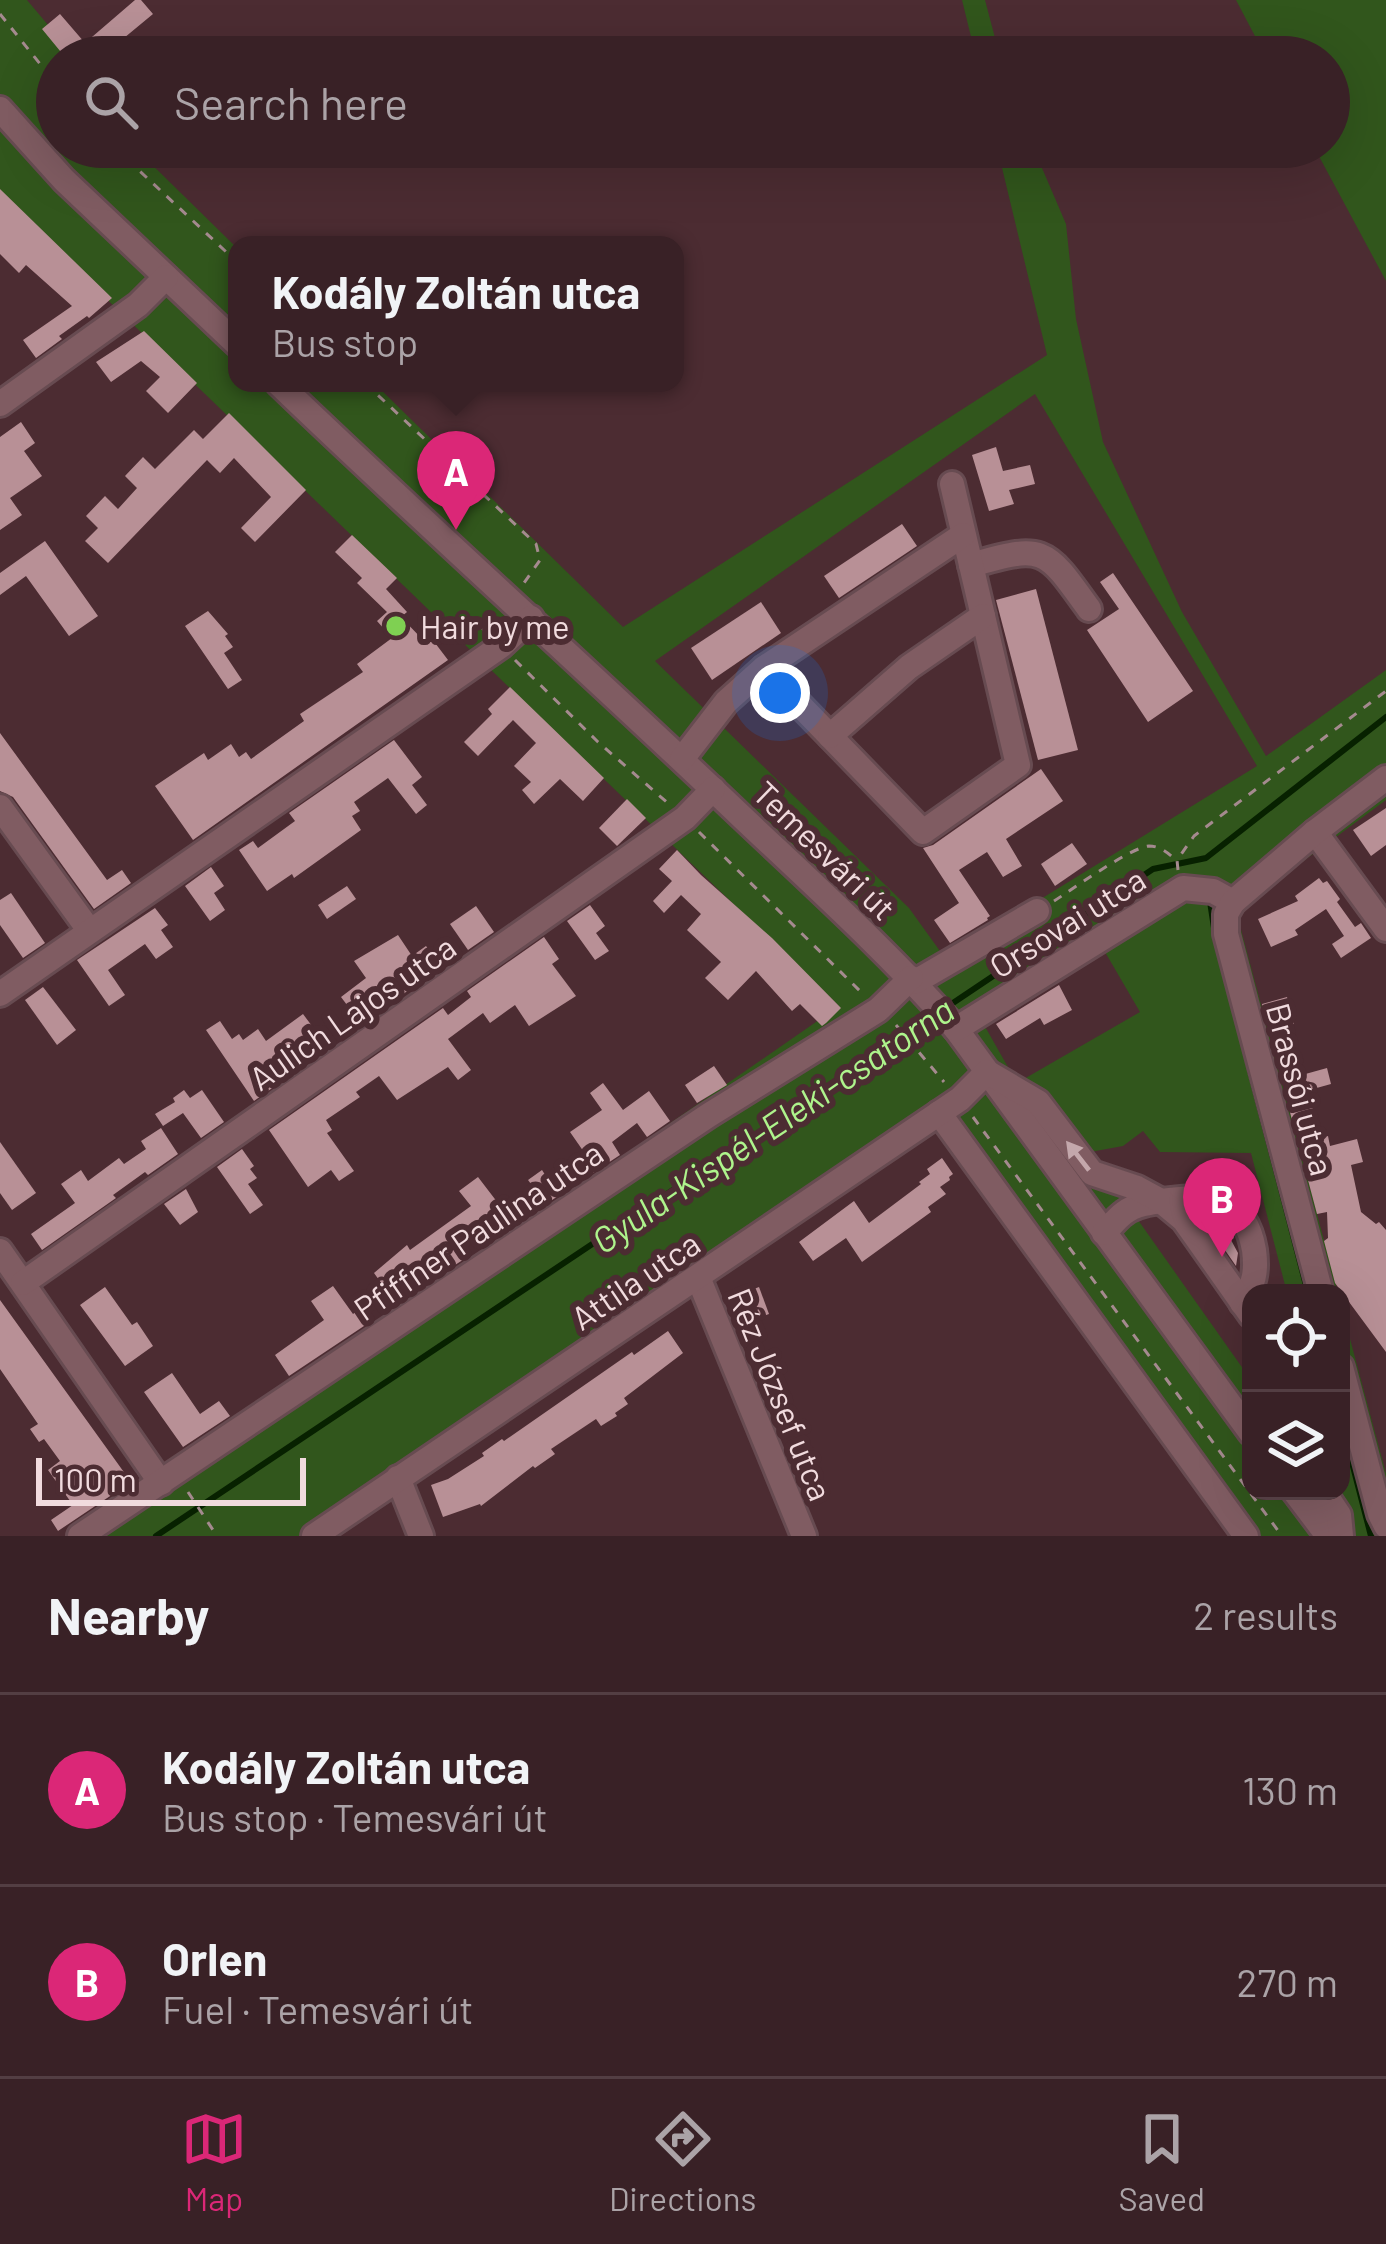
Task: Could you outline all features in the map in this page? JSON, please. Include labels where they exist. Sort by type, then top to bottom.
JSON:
[{"type":"street","points":[[0,109],[36,151]]},
{"type":"street","points":[[0,122],[29,144]]},
{"type":"street","points":[[54,168],[228,336]]},
{"type":"street","points":[[0,404],[138,305],[166,277]]},
{"type":"street","name":"Temesvári út","points":[[287,392],[918,985],[953,1025],[1242,1418]]},
{"type":"street","points":[[900,848],[1018,766],[952,484]]},
{"type":"street","points":[[682,759],[714,716],[764,668],[963,536]]},
{"type":"street","points":[[970,565],[1016,552],[1038,555],[1061,570],[1089,609]]},
{"type":"street","points":[[830,736],[909,667],[983,616]]},
{"type":"street","points":[[0,994],[501,646],[531,618]]},
{"type":"street","points":[[764,668],[923,832]]},
{"type":"street","name":"Orsovai utca","points":[[953,1025],[1081,954],[1183,888],[1215,894],[1315,832],[1386,778]]},
{"type":"street","name":"Aulich Lajos utca","points":[[23,1283],[685,818],[713,789]]},
{"type":"street","points":[[0,807],[89,930]]},
{"type":"street","points":[[1315,832],[1386,928]]},
{"type":"street","name":"Brassói utca","points":[[1215,894],[1226,914],[1226,934],[1319,1284]]},
{"type":"street","name":"Pfiffner Paulina utca","points":[[80,1536],[709,1115],[1037,911]]},
{"type":"street","points":[[987,1072],[1037,1102],[1092,1173],[1137,1188],[1184,1220],[1242,1302]]},
{"type":"street","name":"Attila utca","points":[[314,1536],[949,1106],[987,1072]]},
{"type":"street","points":[[949,1106],[1246,1536]]},
{"type":"street","points":[[1104,1233],[1136,1206],[1213,1198],[1239,1213],[1252,1240],[1256,1265],[1253,1284]]},
{"type":"street","points":[[0,1251],[161,1483]]},
{"type":"street","name":"Réz József utca","points":[[698,1277],[804,1536]]},
{"type":"street","points":[[1348,1392],[1386,1526]]},
{"type":"street","points":[[398,1478],[421,1536]]},
{"type":"street","points":[[1301,1500],[1328,1536]]},
{"type":"street","points":[[1329,1500],[1339,1516],[1340,1536]]},
{"type":"path","points":[[0,14],[36,59]]},
{"type":"path","points":[[136,168],[228,254]]},
{"type":"path","points":[[1037,911],[1133,851],[1157,848],[1177,863],[1194,836],[1386,691]]},
{"type":"path","points":[[898,1027],[949,1106],[1282,1536]]},
{"type":"path","points":[[186,1490],[215,1533]]},
{"type":"green space","points":[[0,0],[27,0],[57,36],[36,36],[36,168],[155,168],[228,239],[228,392],[383,392],[623,627],[1047,355],[1002,168],[1042,168],[1066,224],[1076,319],[1103,442],[1182,612],[1266,756],[1386,670],[1386,800],[1236,911],[1336,1284],[1285,1284],[1251,1153],[1160,1152],[1143,1131],[1123,1146],[1090,1152],[1242,1367],[1242,1500],[1350,1500],[1350,1339],[1386,1474],[1386,1536],[1229,1536],[937,1122],[325,1536],[65,1536],[185,1460],[839,1006],[0,196]],"holes":[[[1035,394],[1257,766],[945,958],[909,908],[655,661]],[[1105,952],[1140,1012],[1017,1083],[983,1023]]]},
{"type":"green space","points":[[962,0],[985,0],[994,36],[971,36]]},
{"type":"green space","points":[[1236,0],[1386,0],[1386,281],[1325,168],[1350,168],[1350,36],[1255,36]]},
{"type":"building","points":[[135,0],[141,0],[153,14],[126,36],[93,36]]},
{"type":"building","points":[[60,14],[79,36],[48,36],[42,29]]},
{"type":"building","points":[[0,189],[112,298],[36,358],[23,340],[72,306],[26,265],[19,273],[0,254]]},
{"type":"building","points":[[144,331],[197,383],[168,413],[146,391],[160,377],[141,361],[111,382],[96,362]]},
{"type":"building","points":[[229,413],[306,490],[255,542],[241,528],[271,497],[234,458],[220,473],[207,460],[108,563],[85,541],[98,528],[86,516],[105,496],[118,509],[137,488],[125,476],[143,457],[155,469],[194,430],[203,439]]},
{"type":"building","points":[[21,422],[35,443],[24,451],[42,476],[10,498],[22,515],[0,530],[0,437]]},
{"type":"building","points":[[996,447],[1003,471],[1030,465],[1035,484],[1009,490],[1014,504],[989,511],[972,455]]},
{"type":"building","points":[[902,524],[917,546],[839,598],[824,576]]},
{"type":"building","points":[[352,535],[397,578],[386,589],[407,612],[401,617],[423,640],[429,635],[448,660],[193,840],[155,786],[204,753],[208,760],[231,744],[239,757],[246,752],[251,759],[304,721],[300,714],[363,672],[357,664],[392,638],[377,621],[387,612],[357,583],[362,578],[335,552]]},
{"type":"building","points":[[45,541],[98,616],[69,636],[26,576],[0,595],[0,573]]},
{"type":"building","points":[[1113,573],[1193,691],[1148,722],[1087,630],[1119,609],[1100,582]]},
{"type":"building","points":[[1036,589],[1078,750],[1038,760],[996,600]]},
{"type":"building","points":[[761,602],[781,633],[712,680],[691,648]]},
{"type":"building","points":[[208,611],[228,634],[233,647],[224,653],[242,680],[228,689],[185,626]]},
{"type":"building","points":[[510,687],[604,778],[583,801],[560,779],[534,804],[522,790],[531,782],[514,766],[536,743],[513,720],[478,756],[464,742]]},
{"type":"building","points":[[0,733],[107,880],[122,870],[131,883],[94,909],[13,797],[0,791]]},
{"type":"building","points":[[394,740],[422,777],[412,785],[427,805],[416,814],[388,778],[354,802],[360,811],[352,816],[361,830],[294,878],[292,874],[267,891],[239,850],[253,841],[258,848],[295,821],[289,813]]},
{"type":"building","points":[[1041,769],[1063,801],[1006,839],[1022,866],[1003,877],[987,852],[959,870],[990,916],[950,943],[934,920],[959,903],[923,848]]},
{"type":"building","points":[[627,799],[646,818],[617,846],[599,828]]},
{"type":"building","points":[[1386,808],[1386,845],[1371,856],[1353,830]]},
{"type":"building","points":[[1072,843],[1087,864],[1055,886],[1041,864]]},
{"type":"building","points":[[677,850],[841,1008],[826,1023],[822,1026],[800,1004],[792,1011],[756,971],[728,1000],[705,978],[721,962],[687,930],[701,914],[681,895],[664,913],[653,901],[672,881],[659,869]]},
{"type":"building","points":[[211,867],[224,886],[214,893],[225,910],[210,921],[185,886]]},
{"type":"building","points":[[1319,878],[1327,881],[1355,927],[1361,923],[1371,938],[1341,958],[1332,944],[1344,936],[1326,909],[1295,930],[1298,935],[1271,947],[1258,919],[1298,901],[1295,896]]},
{"type":"building","points":[[347,886],[356,899],[327,919],[318,905]]},
{"type":"building","points":[[11,893],[45,943],[23,958],[0,925],[0,900]]},
{"type":"building","points":[[590,905],[605,926],[596,933],[609,951],[595,960],[567,921]]},
{"type":"building","points":[[476,906],[494,932],[468,950],[450,924]]},
{"type":"building","points":[[155,908],[168,925],[161,930],[173,947],[156,959],[145,944],[108,970],[125,995],[109,1006],[77,960]]},
{"type":"building","points":[[398,935],[412,956],[426,946],[442,968],[362,1025],[341,997],[366,978],[354,961]]},
{"type":"building","points":[[544,937],[559,959],[552,964],[576,996],[529,1026],[515,1005],[490,1023],[483,1013],[448,1039],[471,1070],[458,1080],[448,1067],[397,1100],[379,1076],[356,1092],[360,1097],[326,1120],[332,1130],[327,1133],[354,1171],[339,1181],[331,1170],[308,1187],[269,1130],[443,1008],[448,1015],[471,997],[467,991]]},
{"type":"building","points":[[1059,985],[1072,1010],[1044,1025],[1040,1018],[1006,1039],[996,1024]]},
{"type":"building","points":[[43,987],[76,1030],[57,1045],[25,1000]]},
{"type":"building","points":[[1287,997],[1294,1024],[1269,1031],[1262,1004]]},
{"type":"building","points":[[303,1014],[334,1044],[254,1101],[206,1030],[220,1021],[232,1039],[239,1034],[243,1040],[258,1029],[266,1041]]},
{"type":"building","points":[[714,1066],[727,1085],[697,1103],[685,1085]]},
{"type":"building","points":[[1327,1068],[1331,1084],[1295,1094],[1291,1078]]},
{"type":"building","points":[[603,1083],[623,1110],[649,1091],[670,1121],[647,1137],[637,1123],[612,1142],[620,1155],[546,1204],[528,1180],[542,1170],[549,1181],[586,1155],[570,1132],[602,1110],[590,1093]]},
{"type":"building","points":[[184,1090],[190,1098],[202,1090],[224,1122],[201,1138],[183,1113],[163,1126],[155,1114]]},
{"type":"building","points":[[1309,1095],[1320,1138],[1328,1136],[1330,1146],[1357,1139],[1363,1162],[1351,1165],[1361,1212],[1386,1230],[1386,1352],[1350,1303],[1350,1284],[1335,1283],[1324,1241],[1328,1238],[1327,1212],[1317,1214],[1287,1101]]},
{"type":"building","points":[[161,1128],[178,1154],[148,1175],[145,1172],[42,1250],[31,1234],[75,1203],[61,1184],[81,1170],[88,1181],[119,1158],[124,1164],[146,1149],[141,1141]]},
{"type":"building","points":[[0,1142],[36,1193],[12,1210],[0,1193]]},
{"type":"building","points":[[242,1149],[257,1178],[248,1184],[263,1205],[250,1214],[217,1167]]},
{"type":"building","points":[[942,1158],[953,1174],[940,1187],[946,1194],[928,1207],[931,1212],[862,1262],[846,1238],[813,1261],[799,1242],[854,1201],[869,1223],[921,1184],[930,1174],[927,1169]]},
{"type":"building","points":[[478,1177],[501,1207],[506,1203],[520,1222],[495,1238],[482,1221],[457,1238],[469,1256],[444,1272],[439,1265],[394,1301],[374,1273],[407,1245],[410,1250],[471,1206],[459,1191]]},
{"type":"building","points":[[186,1189],[198,1212],[180,1225],[164,1204]]},
{"type":"building","points":[[1218,1219],[1234,1238],[1236,1266],[1211,1223]]},
{"type":"building","points":[[333,1286],[353,1314],[357,1311],[367,1324],[289,1376],[275,1355],[324,1320],[311,1301]]},
{"type":"building","points":[[105,1287],[153,1346],[125,1366],[80,1305]]},
{"type":"building","points":[[759,1287],[769,1314],[750,1321],[741,1294]]},
{"type":"building","points":[[0,1300],[131,1482],[58,1531],[51,1520],[73,1505],[48,1470],[60,1461],[30,1429],[38,1424],[0,1369]]},
{"type":"building","points":[[668,1331],[683,1353],[624,1398],[628,1404],[617,1416],[601,1426],[596,1419],[481,1506],[443,1517],[431,1485],[484,1456],[502,1439]]},
{"type":"building","points":[[172,1373],[200,1414],[219,1401],[230,1416],[183,1447],[144,1392]]},
{"type":"waterway","name":"Gyula-Kispél-Eleki-csatorna","points":[[947,1007],[1153,869],[1206,858],[1386,717]]},
{"type":"waterway","points":[[1209,895],[1216,941]]},
{"type":"waterway","name":"Gyula-Kispél-Eleki-csatorna","points":[[156,1536],[936,1014]]},
{"type":"waterway","points":[[1250,1070],[1306,1284]]},
{"type":"waterway","points":[[1350,1455],[1371,1536]]},
{"type":"place","name":"Kodály Zoltán utca","points":[[456,530]]},
{"type":"place","name":"Hair by me","points":[[396,626]]},
{"type":"place","name":"Orlen","points":[[1222,1257]]}]
